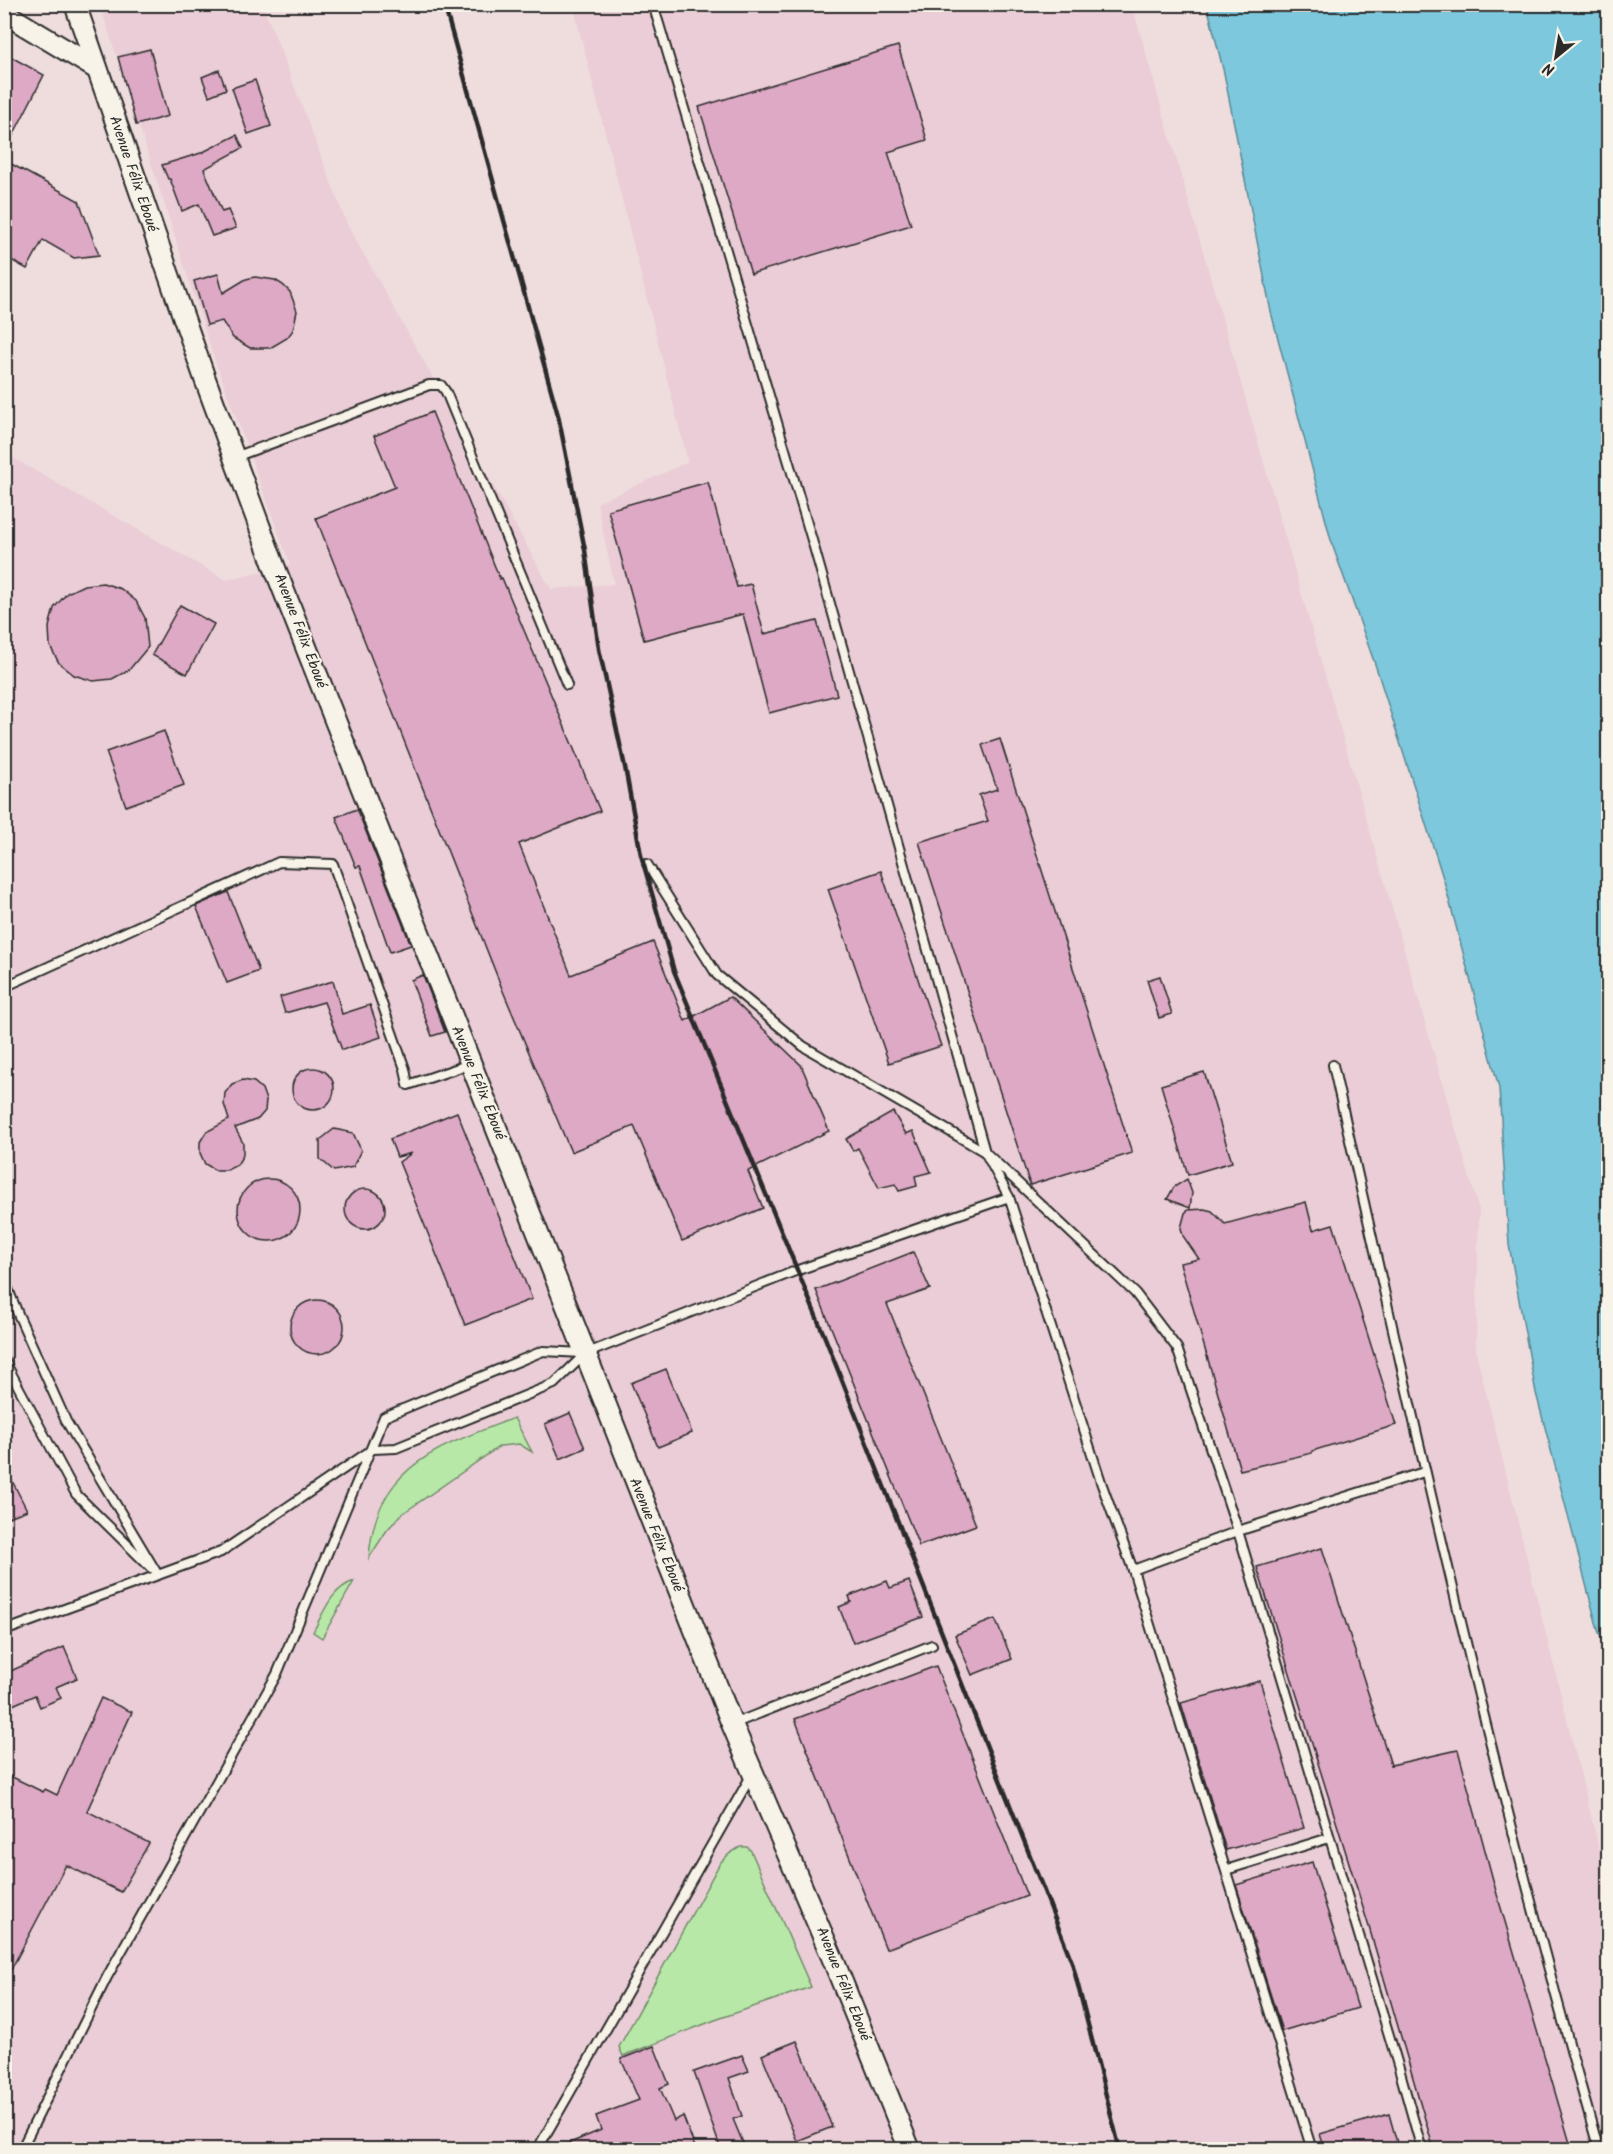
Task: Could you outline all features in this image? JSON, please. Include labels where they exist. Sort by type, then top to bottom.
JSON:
[{"type":"street","name":"Avenue Félix Eboué","points":[[75,4],[233,458],[732,1724],[832,1957],[910,2150]]},
{"type":"street","points":[[4,14],[97,69]]},
{"type":"lane","points":[[653,4],[814,547],[985,1152],[1010,1197],[1102,1485],[1133,1570],[1312,2150]]},
{"type":"lane","points":[[233,458],[429,386],[441,385],[446,392],[567,685]]},
{"type":"lane","points":[[4,987],[279,862],[333,864],[405,1068],[408,1085],[470,1064]]},
{"type":"lane","points":[[647,864],[717,975],[803,1046],[985,1152],[1135,1293],[1177,1348],[1238,1531],[1422,2150]]},
{"type":"lane","points":[[1334,1065],[1424,1472],[1486,1729],[1599,2150]]},
{"type":"lane","points":[[4,1631],[221,1552],[373,1449],[396,1448],[554,1384],[585,1354],[798,1270],[1010,1197]]},
{"type":"lane","points":[[4,1279],[66,1421],[159,1575]]},
{"type":"lane","points":[[21,2150],[107,1977],[278,1674],[373,1449],[384,1417],[543,1351],[585,1354]]},
{"type":"lane","points":[[4,1360],[76,1494],[159,1575]]},
{"type":"lane","points":[[1133,1570],[1238,1531],[1424,1472]]},
{"type":"lane","points":[[732,1724],[932,1645]]},
{"type":"lane","points":[[537,2150],[753,1772]]},
{"type":"lane","points":[[1226,1870],[1329,1838]]},
{"type":"shaded area","points":[[100,5],[263,5],[347,224],[551,589],[614,584],[597,503],[688,462],[573,5],[1132,5],[1479,1210],[1476,1352],[1608,1885],[1608,2149],[5,2149],[4,453],[226,580],[290,564],[213,355]]},
{"type":"green space","points":[[514,1418],[532,1452],[519,1444],[500,1446],[402,1514],[387,1530],[369,1558],[374,1526],[384,1501],[398,1480],[416,1464],[437,1451]]},
{"type":"green space","points":[[354,1581],[322,1638],[313,1632],[334,1595]]},
{"type":"green space","points":[[740,1847],[747,1847],[751,1851],[811,1987],[715,2020],[623,2056],[619,2047],[720,1863]]},
{"type":"water","points":[[1207,5],[1608,5],[1608,1655],[1598,1630],[1536,1393],[1509,1245],[1499,1088],[1444,881],[1376,667],[1332,544],[1271,312],[1224,73]]},
{"type":"building","points":[[898,46],[927,140],[888,152],[911,225],[751,274],[699,107]]},
{"type":"building","points":[[150,49],[168,116],[136,125],[118,57]]},
{"type":"building","points":[[4,53],[44,75],[4,153]]},
{"type":"building","points":[[219,70],[226,89],[209,96],[202,77]]},
{"type":"building","points":[[255,80],[271,126],[248,134],[232,88]]},
{"type":"building","points":[[237,135],[243,148],[204,169],[222,212],[228,210],[236,228],[212,236],[199,204],[182,211],[162,165],[201,153]]},
{"type":"building","points":[[4,160],[79,201],[99,255],[74,258],[43,240],[27,269],[4,256]]},
{"type":"building","points":[[218,274],[223,293],[246,279],[255,277],[275,280],[283,285],[290,292],[297,311],[293,330],[287,338],[270,348],[250,348],[233,338],[222,321],[207,325],[194,281]]},
{"type":"building","points":[[432,412],[500,579],[502,578],[600,811],[519,844],[571,975],[653,942],[685,1021],[730,997],[801,1065],[829,1131],[748,1171],[763,1208],[682,1241],[634,1126],[571,1152],[503,991],[316,518],[395,487],[374,436]]},
{"type":"building","points":[[708,482],[737,587],[751,584],[764,634],[817,621],[837,695],[769,713],[743,614],[644,640],[608,510]]},
{"type":"building","points":[[103,583],[121,589],[136,601],[145,618],[148,647],[129,670],[112,679],[93,681],[74,675],[59,663],[50,646],[49,627],[54,608],[67,593],[84,585]]},
{"type":"building","points":[[180,605],[214,624],[187,674],[152,655]]},
{"type":"building","points":[[164,731],[184,785],[126,806],[106,752]]},
{"type":"building","points":[[1000,739],[1132,1153],[1030,1185],[919,842],[988,821],[979,795],[997,789],[982,745]]},
{"type":"building","points":[[357,809],[411,945],[390,952],[360,866],[356,867],[336,817]]},
{"type":"building","points":[[881,871],[941,1046],[889,1063],[828,889]]},
{"type":"building","points":[[228,892],[259,971],[227,983],[196,906]]},
{"type":"building","points":[[423,975],[445,1032],[432,1036],[411,980]]},
{"type":"building","points":[[1160,976],[1172,1014],[1159,1018],[1147,980]]},
{"type":"building","points":[[333,981],[342,1014],[370,1005],[381,1037],[342,1050],[324,1002],[285,1013],[280,997]]},
{"type":"building","points":[[313,1068],[321,1069],[328,1074],[333,1081],[333,1097],[328,1104],[321,1109],[313,1110],[305,1109],[298,1104],[293,1097],[292,1089],[293,1081],[298,1074],[305,1069]]},
{"type":"building","points":[[1204,1072],[1232,1162],[1188,1175],[1161,1085]]},
{"type":"building","points":[[243,1080],[254,1082],[262,1089],[266,1100],[265,1111],[258,1119],[235,1128],[243,1143],[243,1155],[237,1165],[227,1170],[215,1170],[205,1164],[200,1153],[200,1142],[206,1132],[229,1120],[224,1104],[225,1093],[232,1084]]},
{"type":"building","points":[[457,1112],[532,1299],[465,1325],[399,1162],[412,1153],[397,1157],[390,1139]]},
{"type":"building","points":[[893,1112],[906,1134],[913,1131],[931,1172],[915,1176],[917,1186],[899,1191],[895,1184],[879,1188],[858,1148],[853,1151],[846,1139]]},
{"type":"building","points":[[334,1129],[353,1133],[361,1150],[353,1167],[334,1171],[320,1159],[320,1140]]},
{"type":"building","points":[[269,1179],[291,1188],[300,1210],[291,1232],[269,1241],[247,1232],[238,1210],[247,1188]]},
{"type":"building","points":[[1187,1179],[1192,1193],[1190,1208],[1167,1199],[1174,1187]]},
{"type":"building","points":[[365,1189],[373,1190],[379,1195],[384,1201],[384,1217],[379,1223],[373,1228],[365,1229],[357,1228],[351,1223],[346,1217],[345,1209],[346,1201],[351,1195],[357,1190]]},
{"type":"building","points":[[1306,1202],[1313,1230],[1333,1224],[1396,1425],[1312,1451],[1312,1453],[1240,1470],[1180,1263],[1199,1259],[1183,1236],[1181,1228],[1188,1210],[1212,1211],[1225,1224]]},
{"type":"building","points":[[913,1252],[930,1289],[887,1304],[976,1525],[919,1546],[816,1290]]},
{"type":"building","points":[[317,1300],[327,1302],[336,1308],[342,1317],[344,1327],[342,1337],[336,1346],[327,1352],[317,1354],[307,1352],[298,1346],[292,1337],[290,1327],[292,1317],[298,1308],[307,1302]]},
{"type":"building","points":[[666,1369],[692,1433],[658,1447],[631,1383]]},
{"type":"building","points":[[570,1413],[585,1448],[560,1459],[545,1424]]},
{"type":"building","points":[[4,1465],[27,1510],[4,1519]]},
{"type":"building","points":[[1322,1548],[1391,1765],[1458,1750],[1496,1891],[1572,2150],[1434,2150],[1369,1927],[1257,1567]]},
{"type":"building","points":[[887,1581],[890,1588],[909,1581],[923,1617],[853,1643],[839,1607],[851,1602],[849,1596]]},
{"type":"building","points":[[995,1619],[1012,1659],[972,1675],[955,1635]]},
{"type":"building","points":[[64,1647],[77,1678],[56,1687],[61,1698],[40,1707],[35,1695],[4,1709],[4,1674]]},
{"type":"building","points":[[936,1666],[1027,1896],[886,1949],[795,1719]]},
{"type":"building","points":[[1260,1681],[1304,1828],[1226,1850],[1181,1703]]},
{"type":"building","points":[[101,1698],[132,1712],[87,1811],[149,1843],[121,1892],[66,1865],[4,1983],[4,1773],[43,1792],[45,1789],[57,1795]]},
{"type":"building","points":[[1312,1862],[1358,2008],[1282,2031],[1236,1885]]},
{"type":"building","points":[[797,2041],[832,2127],[797,2141],[762,2055]]},
{"type":"building","points":[[654,2046],[669,2084],[660,2088],[674,2121],[683,2116],[696,2150],[553,2150],[601,2130],[596,2116],[639,2100],[621,2059]]},
{"type":"building","points":[[742,2055],[749,2071],[729,2078],[742,2116],[733,2119],[746,2150],[721,2150],[694,2072]]},
{"type":"building","points":[[1389,2114],[1399,2150],[1325,2150],[1320,2134]]},
{"type":"railway","points":[[444,4],[558,415],[585,550],[599,649],[625,767],[641,855],[674,971],[826,1340],[1072,1962],[1120,2150]]}]
